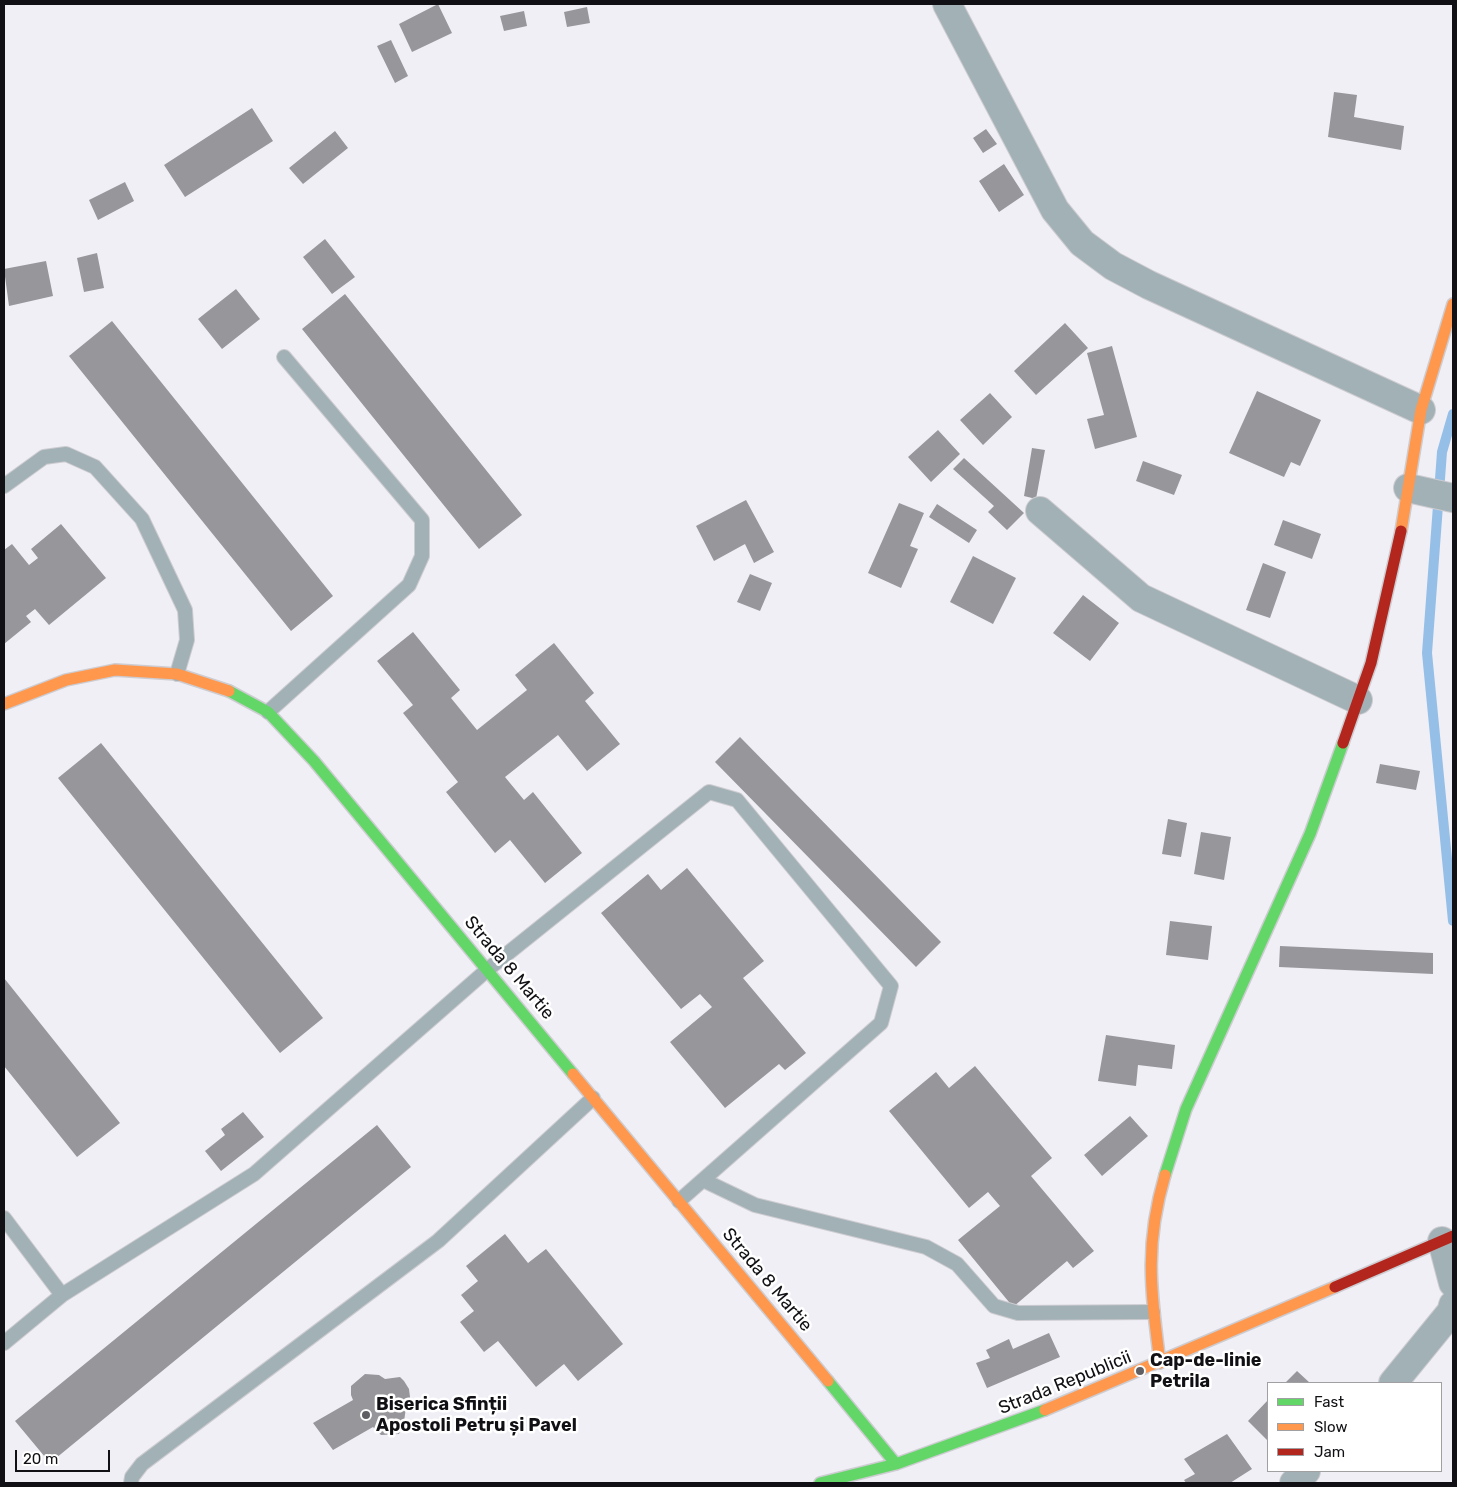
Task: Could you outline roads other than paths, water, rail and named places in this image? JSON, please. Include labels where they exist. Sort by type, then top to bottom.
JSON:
[{"type":"street","points":[[947,4],[1055,210],[1082,243],[1113,266],[1149,285],[1421,410]]},
{"type":"street","points":[[1160,1363],[1154,1312],[1151,1256],[1154,1216],[1171,1153],[1186,1109],[1310,834],[1371,663],[1412,489],[1421,410],[1453,304]]},
{"type":"street","points":[[1412,489],[1453,498]]},
{"type":"street","points":[[1040,511],[1141,598],[1358,700]]},
{"type":"street","name":"Strada 8 Martie","points":[[4,704],[66,680],[115,670],[177,674],[230,691],[268,712],[314,761],[896,1464]]},
{"type":"street","points":[[1448,1238],[1453,1283]]},
{"type":"street","name":"Strada Republicii","points":[[820,1483],[896,1464],[976,1438],[1160,1363],[1448,1238]]},
{"type":"street","points":[[1394,1382],[1445,1320],[1453,1305]]},
{"type":"street","points":[[1294,1483],[1305,1472]]},
{"type":"lane","points":[[268,712],[409,585],[422,556],[422,520],[284,357]]},
{"type":"lane","points":[[4,486],[44,457],[66,454],[95,467],[142,519],[185,610],[187,640],[177,674]]},
{"type":"lane","points":[[4,1343],[62,1295],[254,1174],[487,970],[709,792],[737,800],[891,986],[881,1023],[679,1201]]},
{"type":"lane","points":[[131,1483],[132,1477],[142,1464],[438,1241],[593,1098]]},
{"type":"lane","points":[[703,1180],[755,1204],[926,1248],[957,1264],[994,1306],[1004,1310],[1018,1313],[1154,1312]]},
{"type":"lane","points":[[4,1218],[62,1295]]},
{"type":"waterway","points":[[1453,414],[1442,452],[1427,653],[1453,921]]},
{"type":"place","name":"Cap-de-linie Petrila","points":[[1140,1371]]},
{"type":"place","name":"Biserica Sfinții Apostoli Petru și Pavel","points":[[366,1415]]}]
